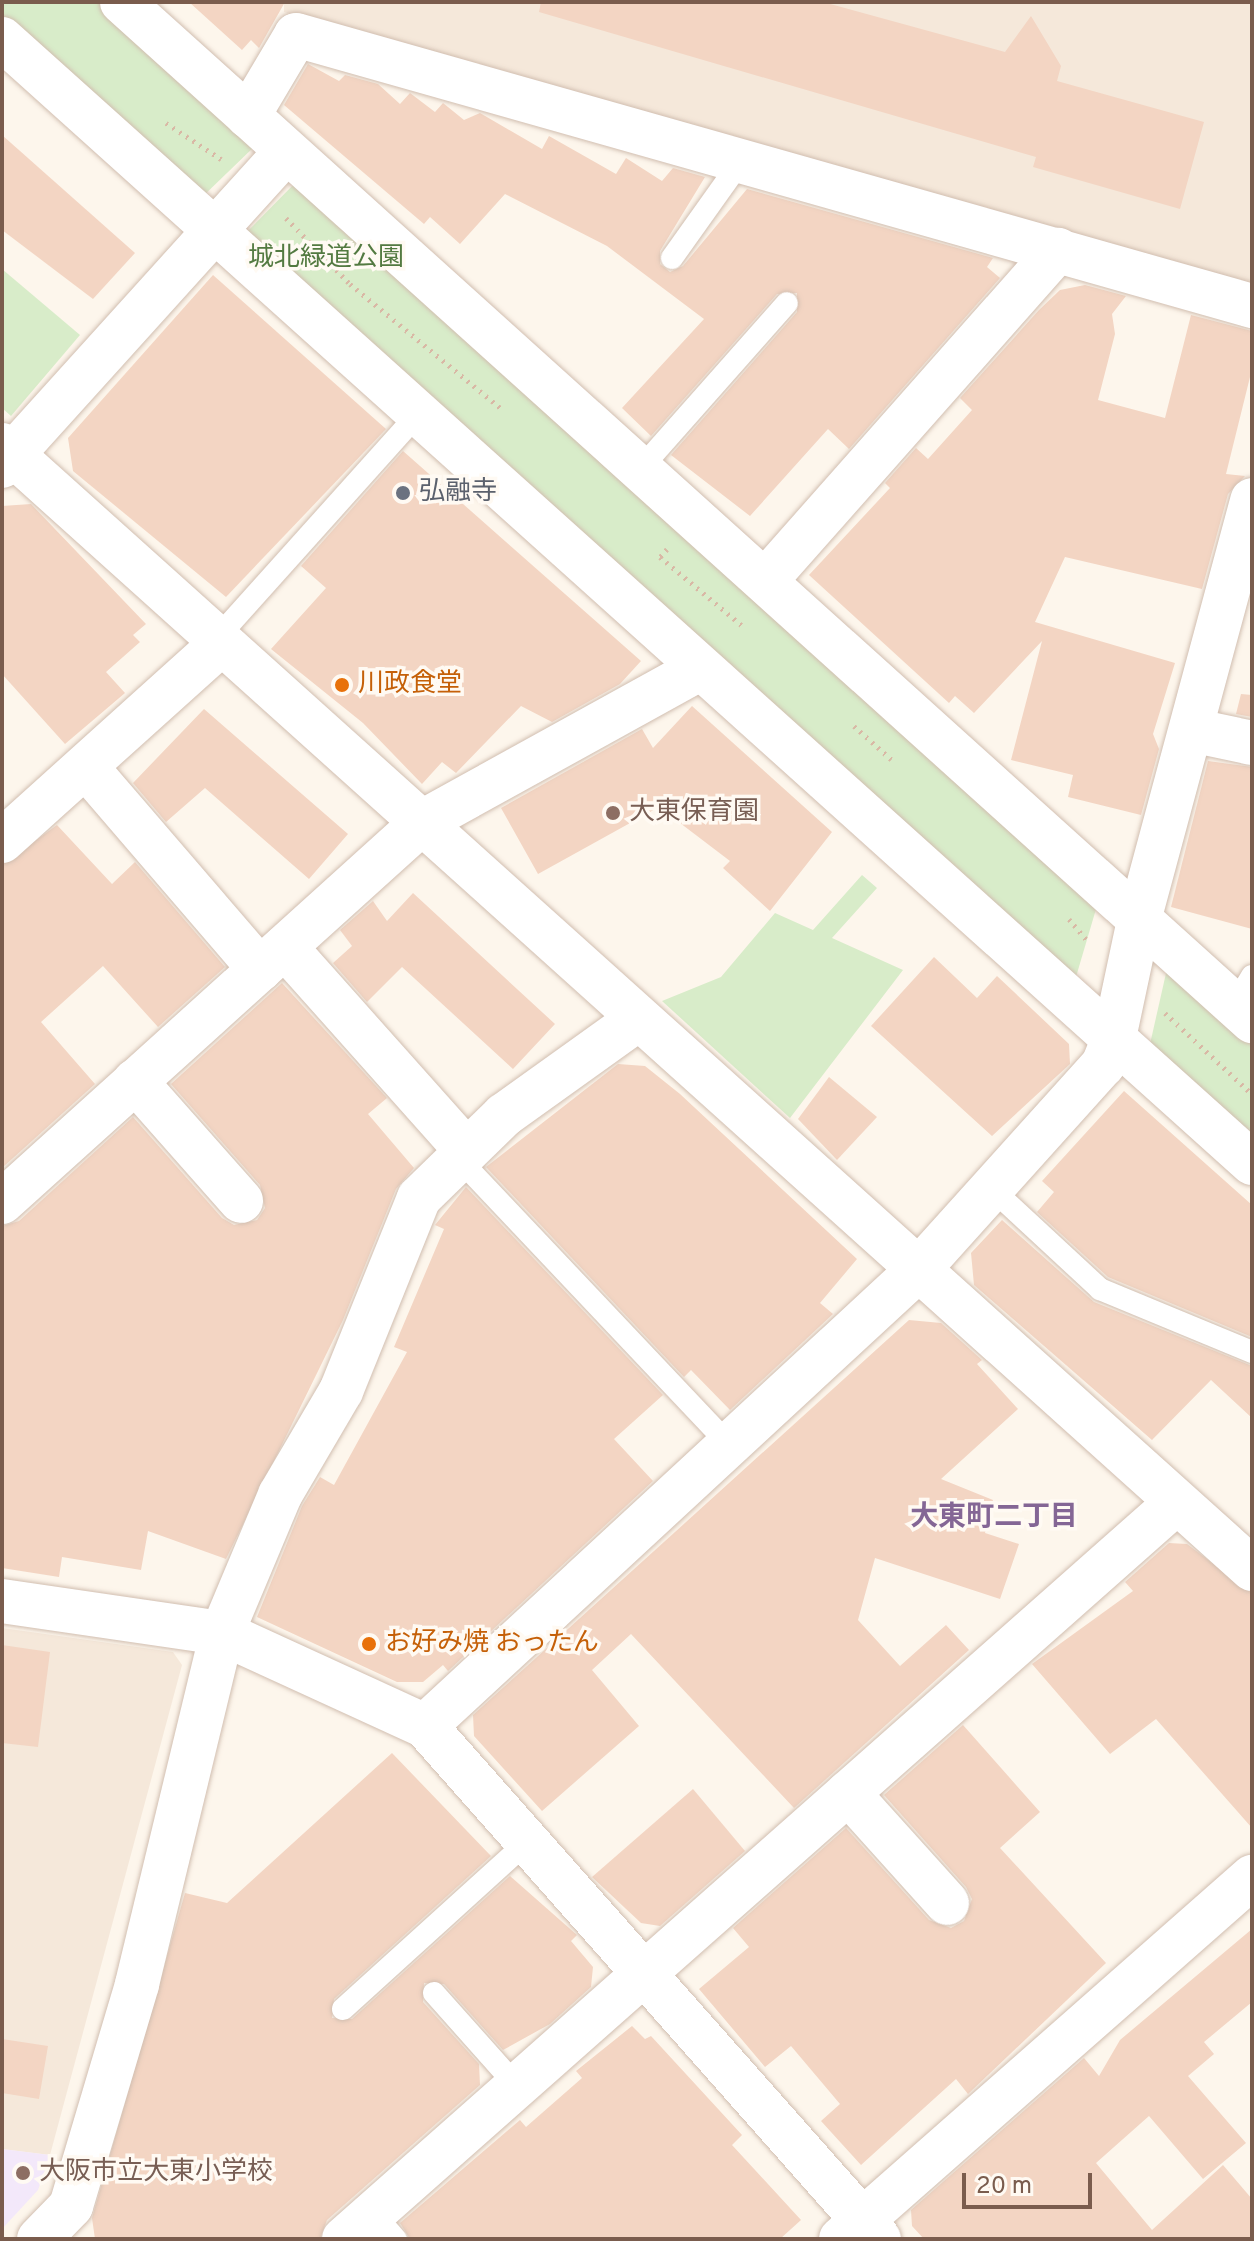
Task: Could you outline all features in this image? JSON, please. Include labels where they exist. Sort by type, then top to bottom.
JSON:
[{"type":"street","points":[[122,2],[766,580],[1139,920],[1246,1001]]},
{"type":"street","points":[[248,116],[296,35],[1252,306]]},
{"type":"street","points":[[2,39],[1252,1163]]},
{"type":"street","points":[[286,152],[6,456],[424,821],[638,1019],[1252,1569]]},
{"type":"street","points":[[766,580],[1058,250]]},
{"type":"street","points":[[425,1726],[919,1269],[1103,1065],[1114,1038],[1139,920],[1252,500]]},
{"type":"street","points":[[2,841],[86,767],[220,640]]},
{"type":"street","points":[[2,1202],[424,821],[701,668]]},
{"type":"street","points":[[1191,730],[1252,743]]},
{"type":"street","points":[[86,767],[462,1154]]},
{"type":"street","points":[[43,2238],[71,2206],[137,1984],[222,1633],[280,1495],[341,1391],[419,1198],[462,1154],[638,1019]]},
{"type":"street","points":[[135,1081],[241,1201]]},
{"type":"street","points":[[371,2230],[516,2085],[1176,1503]]},
{"type":"street","points":[[2,1601],[222,1633],[425,1726],[644,1972],[861,2233],[1252,1877]]},
{"type":"street","points":[[848,1793],[947,1903]]},
{"type":"lane","points":[[672,258],[741,161]]},
{"type":"lane","points":[[641,468],[787,303]]},
{"type":"lane","points":[[220,640],[418,414]]},
{"type":"lane","points":[[462,1154],[729,1445]]},
{"type":"lane","points":[[991,1188],[1100,1289],[1252,1352]]},
{"type":"lane","points":[[343,2009],[527,1842]]},
{"type":"lane","points":[[434,1993],[516,2085]]},
{"type":"path","points":[[1153,1001],[1252,1094]]},
{"type":"shaded area","points":[[284,2],[1252,2],[1252,287],[284,12]]},
{"type":"shaded area","points":[[2,1628],[173,1652],[182,1665],[50,2155],[2,2149]]},
{"type":"shaded area","name":"大阪市立大東小学校","points":[[2,2149],[50,2155],[38,2190],[2,2229]]},
{"type":"green space","points":[[2,2],[104,2],[257,144],[198,201],[2,25]]},
{"type":"green space","name":"城北緑道公園","points":[[301,177],[1099,899],[1073,987],[240,239]]},
{"type":"green space","points":[[2,269],[80,335],[11,416],[2,408]]},
{"type":"green space","points":[[862,875],[877,888],[832,938],[903,970],[790,1118],[662,1001],[721,977],[775,913],[813,930]]},
{"type":"green space","points":[[1169,960],[1252,1034],[1252,1146],[1148,1053]]},
{"type":"building","points":[[189,2],[285,2],[259,48],[251,40],[242,50]]},
{"type":"building","points":[[541,2],[823,2],[1005,52],[1031,16],[1061,66],[1057,81],[1204,122],[1180,209],[1033,167],[1036,157],[539,12]]},
{"type":"building","points":[[308,64],[339,81],[345,75],[378,84],[400,104],[410,93],[435,112],[443,103],[464,120],[480,113],[542,149],[549,136],[616,174],[626,158],[662,181],[673,168],[705,177],[660,251],[660,264],[670,272],[683,266],[747,189],[993,258],[987,267],[1000,278],[849,449],[828,429],[750,516],[671,455],[797,312],[797,293],[777,294],[651,436],[622,408],[704,319],[607,246],[505,194],[460,244],[430,217],[424,224],[284,105]]},
{"type":"building","points":[[2,135],[135,253],[93,299],[2,230]]},
{"type":"building","points":[[213,275],[386,429],[226,597],[73,471],[68,438]]},
{"type":"building","points":[[1085,285],[1126,296],[1112,314],[1115,334],[1098,400],[1165,418],[1191,315],[1252,331],[1252,369],[1226,474],[1245,476],[1228,494],[1202,589],[1065,557],[1035,622],[1175,663],[1153,734],[1159,749],[1141,815],[1068,797],[1073,775],[1011,760],[1042,641],[974,713],[955,696],[949,703],[809,575],[890,488],[885,483],[916,448],[928,459],[972,410],[960,398],[1039,310],[1060,290]]},
{"type":"building","points":[[403,451],[641,661],[620,684],[552,722],[521,706],[456,773],[442,762],[422,784],[363,723],[271,649],[326,588],[301,566]]},
{"type":"building","points":[[31,504],[146,624],[133,635],[140,642],[106,672],[125,693],[65,744],[2,674],[2,506]]},
{"type":"building","points":[[1241,694],[1252,695],[1252,717],[1236,714]]},
{"type":"building","points":[[692,706],[832,832],[770,911],[723,868],[730,861],[659,807],[538,874],[501,808],[642,729],[653,748]]},
{"type":"building","points":[[204,709],[348,834],[309,879],[205,788],[166,822],[133,783]]},
{"type":"building","points":[[1208,761],[1252,767],[1252,929],[1171,907]]},
{"type":"building","points":[[57,825],[112,884],[135,862],[225,967],[158,1027],[103,966],[41,1022],[95,1084],[2,1168],[2,865]]},
{"type":"building","points":[[413,893],[555,1024],[513,1069],[402,967],[367,1002],[333,963],[352,946],[340,930],[373,901],[387,921]]},
{"type":"building","points":[[934,957],[977,998],[997,976],[1069,1044],[1070,1064],[992,1136],[871,1026]]},
{"type":"building","points":[[282,983],[387,1098],[368,1114],[414,1168],[396,1189],[343,1320],[226,1559],[148,1531],[141,1570],[62,1557],[59,1577],[2,1568],[2,1226],[19,1221],[133,1117],[222,1218],[234,1225],[257,1220],[265,1208],[260,1185],[171,1084]]},
{"type":"building","points":[[618,1064],[645,1066],[680,1094],[857,1259],[820,1303],[833,1314],[730,1410],[691,1370],[684,1377],[486,1167]]},
{"type":"building","points":[[829,1077],[877,1117],[837,1160],[798,1119]]},
{"type":"building","points":[[1124,1091],[1252,1205],[1252,1337],[1108,1277],[1037,1212],[1054,1192],[1042,1181]]},
{"type":"building","points":[[466,1187],[663,1395],[614,1439],[653,1481],[448,1671],[443,1665],[423,1682],[397,1682],[257,1617],[302,1506],[320,1477],[334,1485],[407,1352],[394,1347],[444,1229],[435,1225]]},
{"type":"building","points":[[1002,1220],[1094,1302],[1252,1366],[1252,1418],[1211,1380],[1152,1440],[974,1285],[971,1253]]},
{"type":"building","points":[[909,1320],[941,1323],[982,1360],[977,1364],[1018,1409],[941,1479],[993,1500],[985,1533],[1019,1544],[1000,1599],[875,1558],[858,1620],[900,1666],[946,1625],[969,1650],[794,1808],[631,1634],[592,1670],[639,1726],[542,1811],[474,1736],[473,1715]]},
{"type":"building","points":[[1169,1543],[1187,1544],[1252,1593],[1252,1828],[1156,1719],[1110,1754],[1032,1664],[1133,1591],[1125,1582]]},
{"type":"building","points":[[2,1645],[50,1652],[38,1747],[2,1743]]},
{"type":"building","points":[[963,1725],[1040,1812],[1000,1848],[1106,1963],[968,2094],[956,2079],[861,2165],[821,2121],[840,2104],[791,2046],[765,2067],[699,1989],[749,1947],[733,1928],[846,1828],[929,1920],[951,1928],[964,1921],[972,1899],[966,1887],[884,1795]]},
{"type":"building","points":[[392,1753],[491,1856],[334,1999],[332,2018],[352,2019],[510,1876],[577,1935],[571,1941],[593,1967],[591,1987],[550,2024],[503,2050],[444,1984],[424,1983],[423,2002],[479,2064],[480,2085],[327,2220],[320,2239],[95,2239],[92,2218],[185,1893],[227,1903]]},
{"type":"building","points":[[693,1789],[745,1851],[660,1926],[641,1923],[592,1877]]},
{"type":"building","points":[[1252,1929],[1252,2002],[1204,2042],[1214,2054],[1188,2076],[1246,2143],[1203,2179],[1149,2116],[1096,2163],[1152,2230],[1223,2165],[1252,2199],[1252,2239],[924,2239],[912,2226],[911,2210],[1084,2058],[1099,2076],[1120,2040]]},
{"type":"building","points":[[632,2026],[645,2039],[651,2036],[742,2135],[732,2145],[801,2220],[780,2239],[410,2239],[400,2223],[520,2120],[526,2127],[582,2078],[576,2071]]},
{"type":"building","points":[[2,2039],[48,2046],[39,2099],[2,2093]]},
{"type":"place","name":"弘融寺","points":[[403,493]]},
{"type":"place","name":"川政食堂","points":[[342,685]]},
{"type":"place","name":"大東保育園","points":[[613,813]]},
{"type":"place","name":"お好み焼 おったん","points":[[369,1644]]},
{"type":"place","name":"大阪市立大東小学校","points":[[23,2173]]},
{"type":"district","name":"大東町二丁目","points":[[994,1518]]}]
